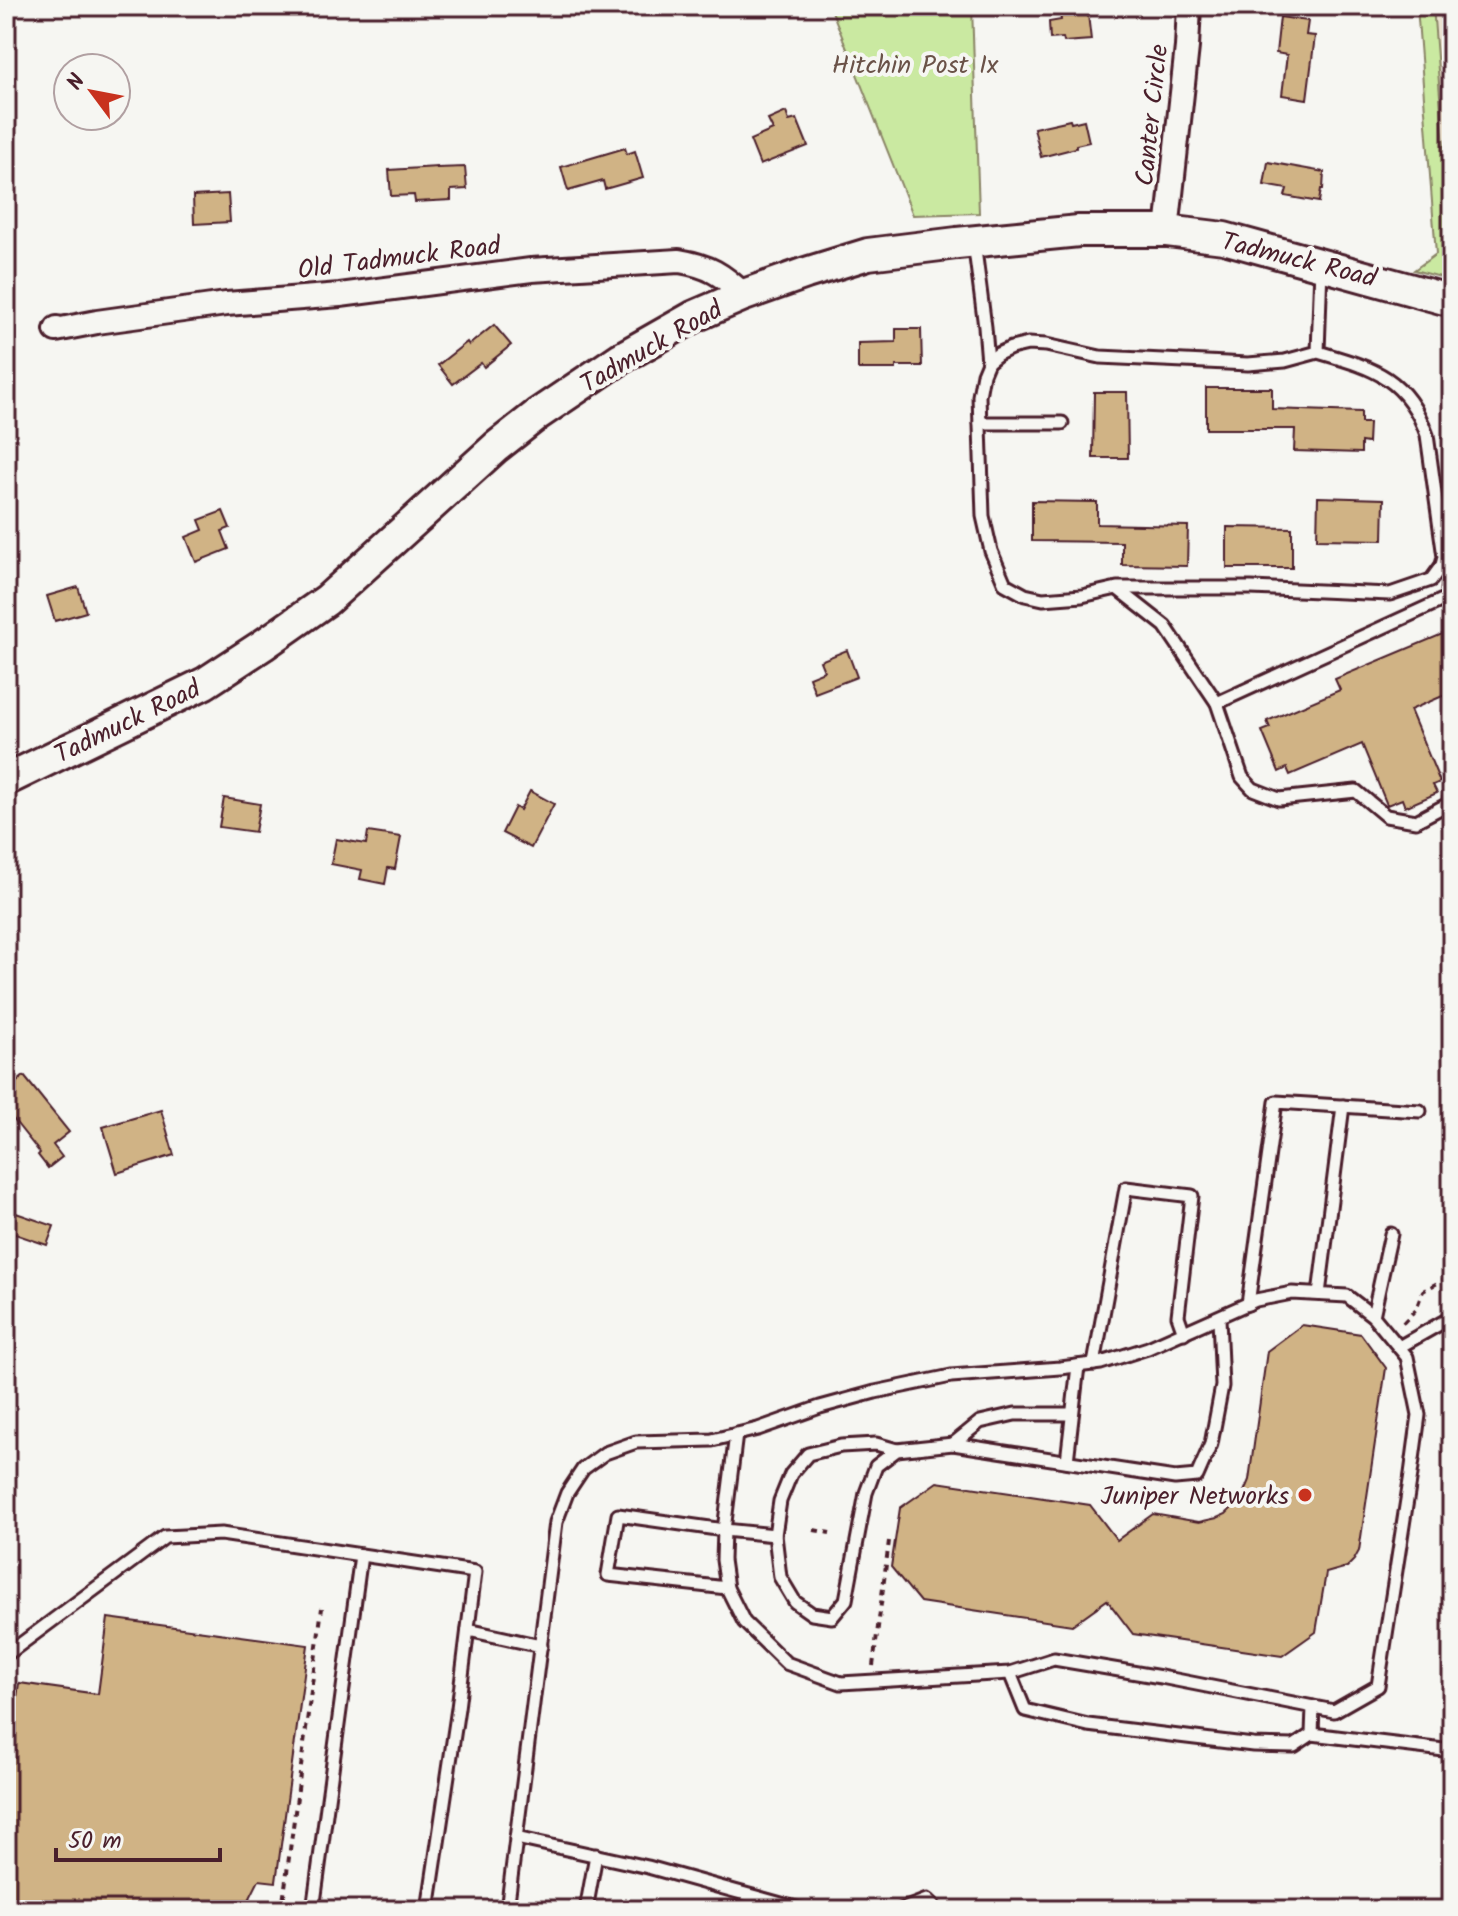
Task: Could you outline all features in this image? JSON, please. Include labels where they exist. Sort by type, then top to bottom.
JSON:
[{"type":"street","name":"Canter Circle","points":[[1167,231],[1189,6]]},
{"type":"street","name":"Tadmuck Road","points":[[6,780],[217,676],[327,600],[496,447],[538,414],[621,358],[695,316],[806,273],[868,254],[973,241],[1079,231],[1167,231],[1224,238],[1452,301]]},
{"type":"street","name":"Old Tadmuck Road","points":[[57,328],[212,306],[340,295],[531,270],[679,261],[702,265],[728,280],[744,295]]},
{"type":"lane","points":[[973,241],[988,362],[979,396],[983,516],[991,551],[1005,584],[1025,595],[1043,599],[1082,596],[1117,588],[1251,588],[1390,594],[1431,580],[1448,569]]},
{"type":"lane","points":[[1318,352],[1321,265]]},
{"type":"lane","points":[[988,362],[1011,348],[1028,344],[1100,357],[1248,364],[1285,361],[1318,352],[1374,371],[1402,391],[1416,409],[1427,435],[1448,569],[1447,598],[1217,703]]},
{"type":"lane","points":[[980,423],[1062,423]]},
{"type":"lane","points":[[1117,588],[1165,626],[1217,703],[1242,777],[1253,789],[1279,799],[1356,791],[1386,816],[1416,821],[1448,804],[1452,792]]},
{"type":"lane","points":[[1248,1304],[1276,1102],[1420,1111]]},
{"type":"lane","points":[[1319,1294],[1343,1106]]},
{"type":"lane","points":[[1094,1364],[1126,1188],[1192,1196],[1178,1316],[1184,1333]]},
{"type":"lane","points":[[1373,1316],[1391,1234]]},
{"type":"lane","points":[[507,1910],[556,1522],[567,1493],[583,1469],[605,1453],[636,1442],[712,1440],[861,1396],[951,1376],[1094,1364],[1148,1348],[1256,1300],[1292,1293],[1347,1296],[1373,1316],[1407,1357],[1419,1415],[1378,1686],[1334,1711],[1054,1659],[1010,1673],[841,1683],[786,1663],[744,1622],[727,1588],[723,1560],[724,1530],[736,1434]]},
{"type":"lane","points":[[1399,1347],[1452,1317]]},
{"type":"lane","points":[[897,1450],[876,1466],[866,1493],[846,1600],[832,1617],[812,1614],[795,1602],[780,1577],[775,1535],[780,1501],[791,1474],[808,1454],[841,1446],[876,1444],[897,1450],[953,1444],[1175,1478],[1197,1476],[1211,1444],[1222,1386],[1219,1318]]},
{"type":"lane","points":[[1067,1461],[1078,1366]]},
{"type":"lane","points":[[953,1444],[980,1422],[1015,1414],[1072,1414]]},
{"type":"lane","points":[[727,1588],[608,1575],[618,1515],[775,1535]]},
{"type":"lane","points":[[6,1655],[165,1537],[221,1534],[475,1572],[428,1910]]},
{"type":"lane","points":[[313,1910],[361,1555]]},
{"type":"lane","points":[[468,1630],[541,1646]]},
{"type":"lane","points":[[1010,1673],[1025,1710],[1088,1725],[1253,1745],[1294,1746],[1312,1734],[1452,1751]]},
{"type":"lane","points":[[1312,1734],[1313,1707]]},
{"type":"lane","points":[[516,1838],[648,1867],[803,1910]]},
{"type":"lane","points":[[586,1910],[596,1855]]},
{"type":"lane","points":[[901,1910],[927,1900],[937,1910]]},
{"type":"path","points":[[1403,1323],[1416,1309],[1423,1291],[1452,1275]]},
{"type":"path","points":[[814,1530],[830,1533]]},
{"type":"path","points":[[873,1681],[874,1649],[889,1541]]},
{"type":"path","points":[[282,1910],[322,1608]]},
{"type":"shaded area","points":[[1433,6],[1452,6],[1452,251]]},
{"type":"green space","name":"Hitchin Post Ix","points":[[830,6],[972,6],[979,213],[913,215]]},
{"type":"green space","points":[[1417,6],[1433,6],[1452,280],[1414,270],[1436,254]]},
{"type":"building","points":[[1059,6],[1087,6],[1091,40],[1064,42],[1063,38],[1050,39],[1049,22],[1061,20]]},
{"type":"building","points":[[1280,17],[1308,21],[1306,35],[1315,36],[1307,99],[1282,95],[1287,55],[1276,53]]},
{"type":"building","points":[[786,112],[789,121],[797,119],[808,146],[760,165],[750,140],[773,130],[768,120]]},
{"type":"building","points":[[1070,120],[1071,123],[1084,120],[1089,142],[1041,157],[1034,128]]},
{"type":"building","points":[[625,148],[627,154],[635,151],[643,178],[605,189],[603,181],[568,191],[561,167]]},
{"type":"building","points":[[1268,162],[1324,172],[1319,202],[1285,196],[1287,189],[1264,185]]},
{"type":"building","points":[[465,167],[467,189],[451,190],[451,200],[415,202],[414,195],[391,196],[389,170]]},
{"type":"building","points":[[228,194],[230,222],[194,224],[193,196]]},
{"type":"building","points":[[494,325],[511,345],[484,367],[481,363],[453,384],[438,365]]},
{"type":"building","points":[[896,329],[921,329],[922,366],[858,369],[858,343],[896,342]]},
{"type":"building","points":[[1206,388],[1272,388],[1272,409],[1361,412],[1361,423],[1369,423],[1368,443],[1361,442],[1361,453],[1294,451],[1295,429],[1206,429]]},
{"type":"building","points":[[1094,392],[1127,392],[1128,458],[1093,458]]},
{"type":"building","points":[[1318,497],[1384,499],[1383,540],[1317,539]]},
{"type":"building","points":[[1032,501],[1097,502],[1097,524],[1188,526],[1187,566],[1122,565],[1122,542],[1032,541]]},
{"type":"building","points":[[223,511],[230,528],[222,531],[229,549],[196,562],[186,537],[203,530],[199,520]]},
{"type":"building","points":[[1227,527],[1292,528],[1292,568],[1227,568]]},
{"type":"building","points":[[78,587],[86,612],[55,621],[47,596]]},
{"type":"building","points":[[1452,630],[1452,692],[1410,710],[1440,782],[1433,785],[1437,793],[1405,807],[1402,799],[1387,805],[1362,744],[1290,775],[1287,768],[1279,772],[1262,731],[1270,728],[1267,721],[1340,690],[1335,679]]},
{"type":"building","points":[[847,650],[857,677],[815,693],[809,677],[824,671],[820,661]]},
{"type":"building","points":[[530,791],[554,804],[531,848],[502,833],[515,807],[520,810]]},
{"type":"building","points":[[224,798],[260,804],[255,832],[219,827]]},
{"type":"building","points":[[368,832],[401,837],[395,869],[388,868],[385,884],[360,879],[362,870],[331,864],[336,839],[366,844]]},
{"type":"building","points":[[24,1076],[69,1132],[53,1145],[62,1157],[48,1168],[6,1110],[6,1091]]},
{"type":"building","points":[[161,1110],[174,1155],[117,1173],[103,1127]]},
{"type":"building","points":[[16,1213],[54,1226],[47,1245],[9,1232]]},
{"type":"building","name":"Juniper Networks","points":[[1302,1325],[1361,1334],[1386,1368],[1359,1551],[1347,1567],[1326,1573],[1316,1632],[1282,1656],[1133,1634],[1107,1600],[1072,1625],[920,1602],[891,1567],[900,1508],[937,1482],[1090,1505],[1117,1540],[1153,1514],[1199,1522],[1226,1514],[1241,1499],[1249,1480],[1267,1351]]},
{"type":"building","points":[[108,1618],[308,1645],[276,1882],[259,1880],[241,1910],[6,1910],[6,1776],[19,1683],[98,1694]]},
{"type":"place","name":"Juniper Networks","points":[[1305,1495]]}]
